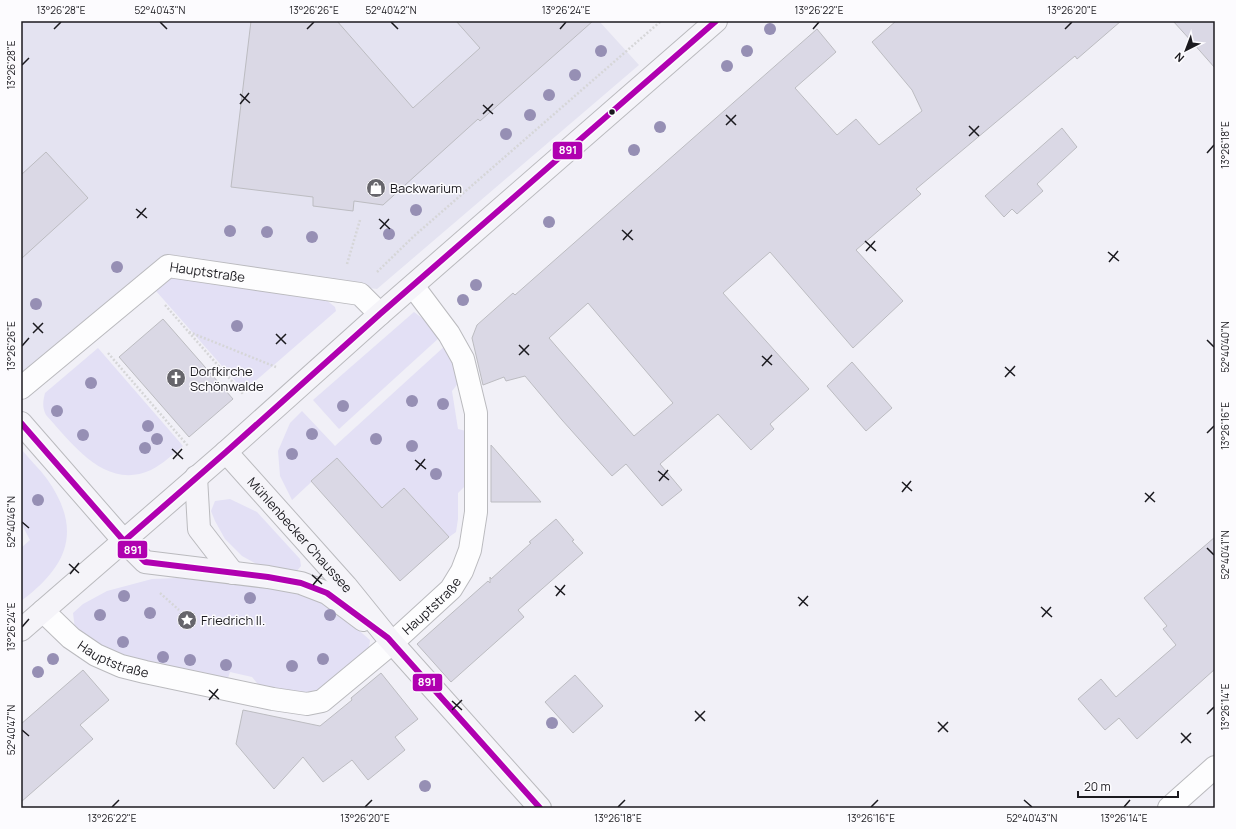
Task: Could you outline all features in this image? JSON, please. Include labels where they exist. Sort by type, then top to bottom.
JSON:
[{"type":"main road","points":[[21,630],[226,452],[380,314],[716,21]]},
{"type":"main road","name":"Mühlenbecker Chaussee","points":[[21,423],[124,541],[145,562],[301,583],[327,593],[390,640]]},
{"type":"main road","name":"Mühlenbecker Chaussee","points":[[226,452],[346,586],[390,640],[540,808]]},
{"type":"main road","points":[[196,477],[199,529],[233,573]]},
{"type":"street","name":"Hauptstraße","points":[[21,388],[168,266],[360,294],[380,314]]},
{"type":"street","name":"Hauptstraße","points":[[43,611],[71,638],[96,655],[121,666],[273,699],[307,704],[322,701],[390,640],[451,589],[462,571],[470,550],[476,512],[476,413],[463,359],[449,334],[413,286]]},
{"type":"street","points":[[1169,808],[1215,767]]},
{"type":"path","points":[[373,275],[414,236],[661,21]]},
{"type":"path","points":[[346,269],[360,220]]},
{"type":"path","points":[[146,284],[244,395]]},
{"type":"path","points":[[90,331],[188,446]]},
{"type":"path","points":[[189,332],[276,367]]},
{"type":"path","points":[[155,590],[179,610]]},
{"type":"shaded area","points":[[21,21],[599,21],[639,65],[377,289],[167,264],[21,383]]},
{"type":"shaded area","points":[[174,276],[325,299],[335,307],[336,311],[244,391],[156,291]]},
{"type":"shaded area","points":[[414,312],[430,324],[440,337],[339,429],[313,400]]},
{"type":"shaded area","points":[[446,345],[460,381],[452,391],[458,429],[466,431],[467,484],[458,493],[458,519],[456,532],[449,537],[405,489],[382,508],[337,458],[292,500],[280,476],[278,451],[290,423],[302,411],[335,446]]},
{"type":"shaded area","points":[[98,348],[183,446],[164,462],[151,470],[134,475],[119,474],[104,469],[91,461],[79,450],[46,415],[43,404],[45,393]]},
{"type":"shaded area","points":[[21,449],[44,475],[58,497],[65,515],[67,531],[65,546],[59,560],[50,574],[37,588],[21,601],[21,548],[30,540],[21,523]]},
{"type":"shaded area","points":[[230,499],[257,512],[300,559],[301,566],[296,572],[260,566],[242,556],[225,539],[211,511],[215,501]]},
{"type":"shaded area","points":[[177,578],[299,591],[327,603],[370,640],[368,648],[364,657],[349,672],[315,695],[262,689],[252,677],[230,672],[226,684],[127,664],[75,629],[73,613],[83,604],[107,591],[152,579]]},
{"type":"building","points":[[251,21],[337,21],[413,108],[480,48],[456,21],[593,21],[480,121],[478,119],[383,205],[354,201],[353,211],[313,206],[313,197],[231,187]]},
{"type":"building","points":[[896,21],[1121,21],[1077,59],[1075,56],[916,189],[921,194],[856,250],[903,301],[853,348],[770,252],[723,293],[809,389],[770,424],[774,429],[751,450],[718,414],[660,464],[682,490],[662,506],[626,464],[612,476],[525,376],[506,381],[504,377],[483,385],[472,338],[477,325],[513,293],[515,295],[817,29],[836,52],[795,88],[837,135],[856,119],[879,145],[922,111],[912,90],[872,42]],"holes":[[[588,303],[673,403],[634,436],[549,338]]]},
{"type":"building","points":[[1173,21],[1215,21],[1215,68],[1193,43]]},
{"type":"building","points":[[1062,128],[1077,147],[1037,184],[1043,191],[1017,214],[1012,209],[1004,217],[985,196]]},
{"type":"building","points":[[46,152],[88,198],[21,259],[21,175]]},
{"type":"building","name":"Dorfkirche Schönwalde","points":[[163,319],[233,399],[189,437],[119,357]]},
{"type":"building","points":[[852,362],[892,408],[866,431],[827,386]]},
{"type":"building","points":[[491,445],[541,502],[491,502]]},
{"type":"building","points":[[337,458],[382,508],[404,488],[449,537],[400,581],[311,481]]},
{"type":"building","points":[[556,519],[583,553],[518,610],[524,617],[451,682],[417,644],[488,581],[490,583],[490,577],[491,579],[531,543],[529,542]]},
{"type":"building","points":[[1215,537],[1215,669],[1137,739],[1119,718],[1105,730],[1078,699],[1101,679],[1116,697],[1176,645],[1163,629],[1167,626],[1144,598]]},
{"type":"building","points":[[83,670],[109,700],[80,725],[93,739],[21,802],[21,724]]},
{"type":"building","points":[[381,673],[418,719],[395,737],[405,750],[368,780],[352,760],[323,782],[303,757],[274,789],[236,744],[243,710],[320,726],[352,700],[351,698]]},
{"type":"building","points":[[575,675],[603,706],[573,733],[545,702]]},
{"type":"transit line","name":"891","points":[[124,541],[380,314],[716,21]]},
{"type":"transit line","name":"891","points":[[21,423],[124,541],[145,562],[268,577],[301,583],[327,593],[388,638],[540,808]]},
{"type":"place","name":"Backwarium","points":[[376,188]]},
{"type":"place","name":"Dorfkirche Schönwalde","points":[[176,378]]},
{"type":"place","name":"Friedrich II.","points":[[187,620]]}]
